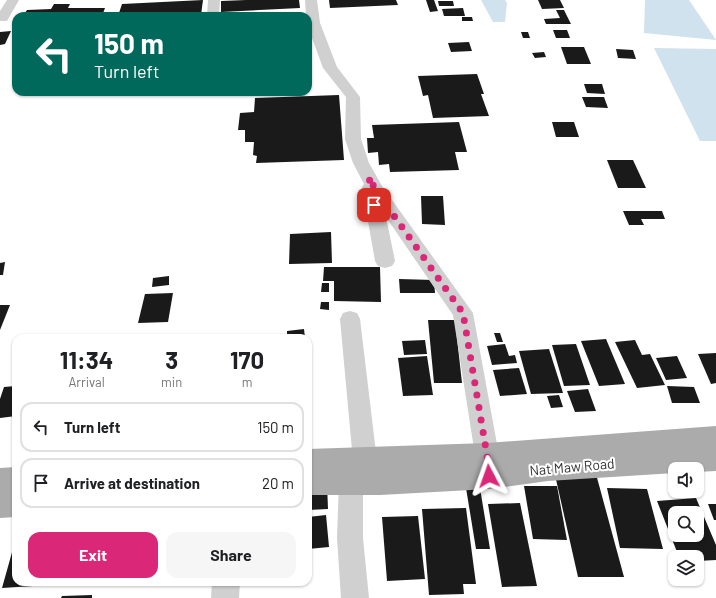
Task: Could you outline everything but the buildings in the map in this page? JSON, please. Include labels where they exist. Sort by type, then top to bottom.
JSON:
[{"type":"main road","name":"Nat Maw Road","points":[[312,463],[358,471],[380,482],[488,465],[716,438]]},
{"type":"main road","name":"Nat Maw Road","points":[[488,465],[548,468],[716,458]]},
{"type":"main road","name":"Nat Maw Road","points":[[312,481],[358,471]]},
{"type":"main road","points":[[0,481],[12,480]]},
{"type":"main road","points":[[0,504],[12,503]]},
{"type":"street","points":[[2,18],[13,0]]},
{"type":"street","points":[[213,12],[214,0]]},
{"type":"street","points":[[311,0],[313,23],[330,68],[353,97],[353,139],[361,163],[375,189],[463,313],[488,465]]},
{"type":"street","points":[[369,177],[385,261]]},
{"type":"street","points":[[350,319],[358,471],[350,538],[355,598]]},
{"type":"street","points":[[225,598],[226,586]]},
{"type":"water","points":[[481,0],[505,0],[507,3],[505,22],[493,22]]},
{"type":"water","points":[[645,0],[689,0],[716,40],[644,33]]},
{"type":"water","points":[[654,48],[716,49],[716,141],[700,141]]},
{"type":"route","points":[[374,205],[369,177],[375,189],[463,313],[487,455],[489,476]]}]
